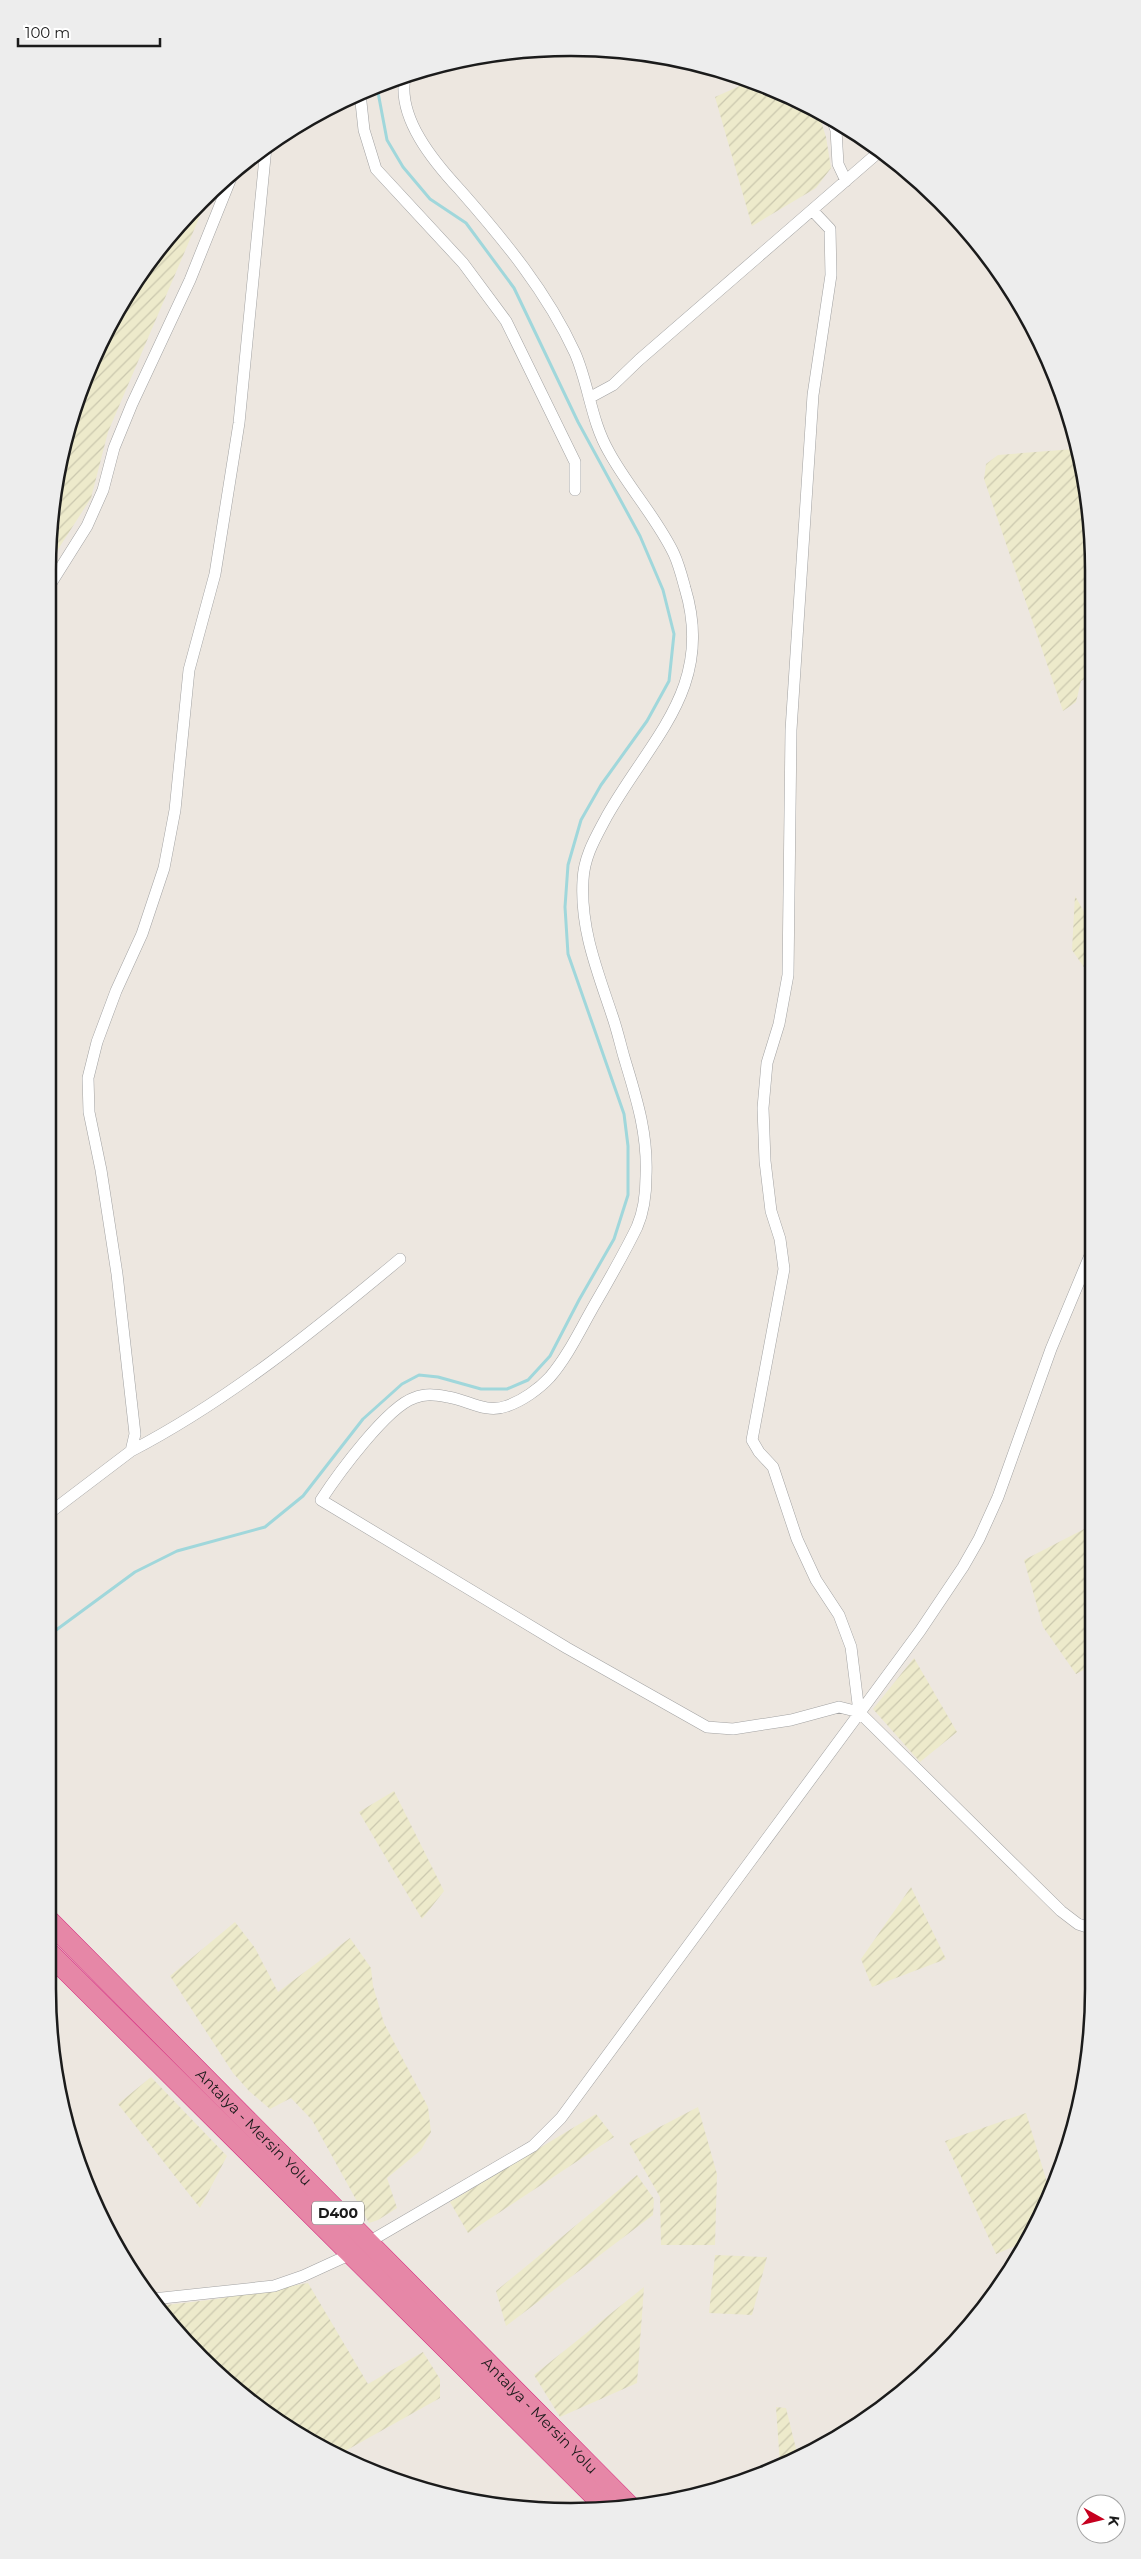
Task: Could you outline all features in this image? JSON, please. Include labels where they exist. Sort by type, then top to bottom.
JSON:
[{"type":"highway","name":"Antalya - Mersin Yolu","points":[[56,1928],[601,2502]]},
{"type":"highway","name":"Antalya - Mersin Yolu","points":[[56,1960],[623,2500]]},
{"type":"street","points":[[403,85],[407,108],[418,133],[440,168],[483,216],[534,282],[577,357],[596,422],[609,452],[676,556],[692,609],[693,651],[687,682],[673,714],[646,758],[620,794],[588,851],[583,876],[582,915],[591,956],[614,1020],[642,1114],[647,1155],[646,1190],[639,1222],[566,1356],[546,1381],[528,1395],[506,1407],[487,1409],[456,1398],[430,1394],[411,1398],[394,1410],[343,1467],[321,1500],[567,1648],[707,1727],[743,1727],[791,1720],[839,1707],[859,1712],[1061,1911],[1078,1924],[1085,1926]]},
{"type":"street","points":[[361,101],[364,130],[376,169],[463,263],[506,321],[575,462],[574,490]]},
{"type":"street","points":[[836,130],[838,164],[846,181]]},
{"type":"street","points":[[589,398],[613,385],[646,353],[874,156]]},
{"type":"street","points":[[131,1451],[135,1434],[133,1410],[117,1274],[101,1170],[89,1112],[88,1078],[97,1042],[116,991],[142,934],[164,868],[175,810],[189,670],[215,574],[239,424],[265,157]]},
{"type":"street","points":[[56,575],[87,526],[103,490],[114,448],[132,404],[190,280],[227,188]]},
{"type":"street","points":[[812,210],[830,229],[831,275],[814,395],[806,482],[791,730],[788,975],[779,1024],[767,1063],[764,1108],[765,1161],[771,1211],[780,1239],[784,1270],[752,1440],[759,1452],[774,1467],[797,1539],[816,1580],[839,1615],[851,1646],[859,1712]]},
{"type":"street","points":[[56,1508],[131,1451],[167,1432],[233,1389],[329,1318],[400,1259]]},
{"type":"street","points":[[160,2298],[274,2286],[303,2276],[359,2248],[533,2146],[561,2118],[920,1631],[979,1539],[998,1497],[1051,1349],[1085,1271]]},
{"type":"shaded area","points":[[741,86],[767,95],[821,121],[826,137],[831,168],[816,188],[752,226],[715,97]]},
{"type":"shaded area","points":[[201,213],[108,432],[91,498],[57,552],[66,470],[74,437],[95,374],[125,313],[143,285],[184,231]]},
{"type":"shaded area","points":[[1070,449],[1075,470],[1084,537],[1085,679],[1081,681],[1076,702],[1063,711],[984,479],[986,464],[998,455]]},
{"type":"shaded area","points":[[1075,896],[1085,913],[1085,969],[1072,950]]},
{"type":"shaded area","points":[[1085,1529],[1085,1669],[1076,1674],[1043,1627],[1024,1560]]},
{"type":"shaded area","points":[[914,1658],[957,1732],[920,1762],[873,1709]]},
{"type":"shaded area","points":[[394,1791],[444,1891],[422,1919],[359,1812]]},
{"type":"shaded area","points":[[911,1887],[946,1959],[872,1987],[861,1959]]},
{"type":"shaded area","points":[[235,1922],[255,1948],[278,1992],[350,1938],[371,1968],[373,1986],[384,2023],[428,2107],[431,2132],[421,2150],[387,2178],[397,2208],[378,2220],[369,2223],[312,2120],[291,2098],[270,2109],[249,2091],[233,2073],[170,1976]]},
{"type":"shaded area","points":[[151,2077],[227,2156],[200,2208],[118,2104]]},
{"type":"shaded area","points":[[698,2107],[717,2174],[715,2245],[661,2245],[660,2197],[629,2143]]},
{"type":"shaded area","points":[[1026,2113],[1047,2182],[1016,2246],[996,2254],[945,2141]]},
{"type":"shaded area","points":[[596,2114],[614,2137],[468,2233],[450,2202]]},
{"type":"shaded area","points":[[637,2175],[654,2199],[653,2215],[506,2326],[496,2291]]},
{"type":"shaded area","points":[[715,2255],[767,2257],[752,2315],[709,2313]]},
{"type":"shaded area","points":[[308,2283],[368,2384],[423,2352],[440,2379],[440,2398],[345,2451],[285,2416],[231,2375],[184,2328],[166,2305],[217,2299]]},
{"type":"shaded area","points":[[644,2287],[637,2383],[560,2417],[534,2375]]},
{"type":"shaded area","points":[[776,2407],[786,2408],[796,2451],[780,2458]]},
{"type":"waterway","points":[[56,1630],[135,1572],[177,1551],[265,1527],[303,1496],[363,1419],[402,1384],[419,1375],[438,1377],[481,1389],[507,1389],[528,1380],[550,1356],[614,1239],[628,1195],[628,1146],[624,1114],[568,954],[565,907],[568,865],[581,820],[601,785],[647,721],[669,681],[674,634],[663,590],[640,536],[578,422],[514,288],[466,223],[430,199],[403,167],[387,140],[378,94]]}]
